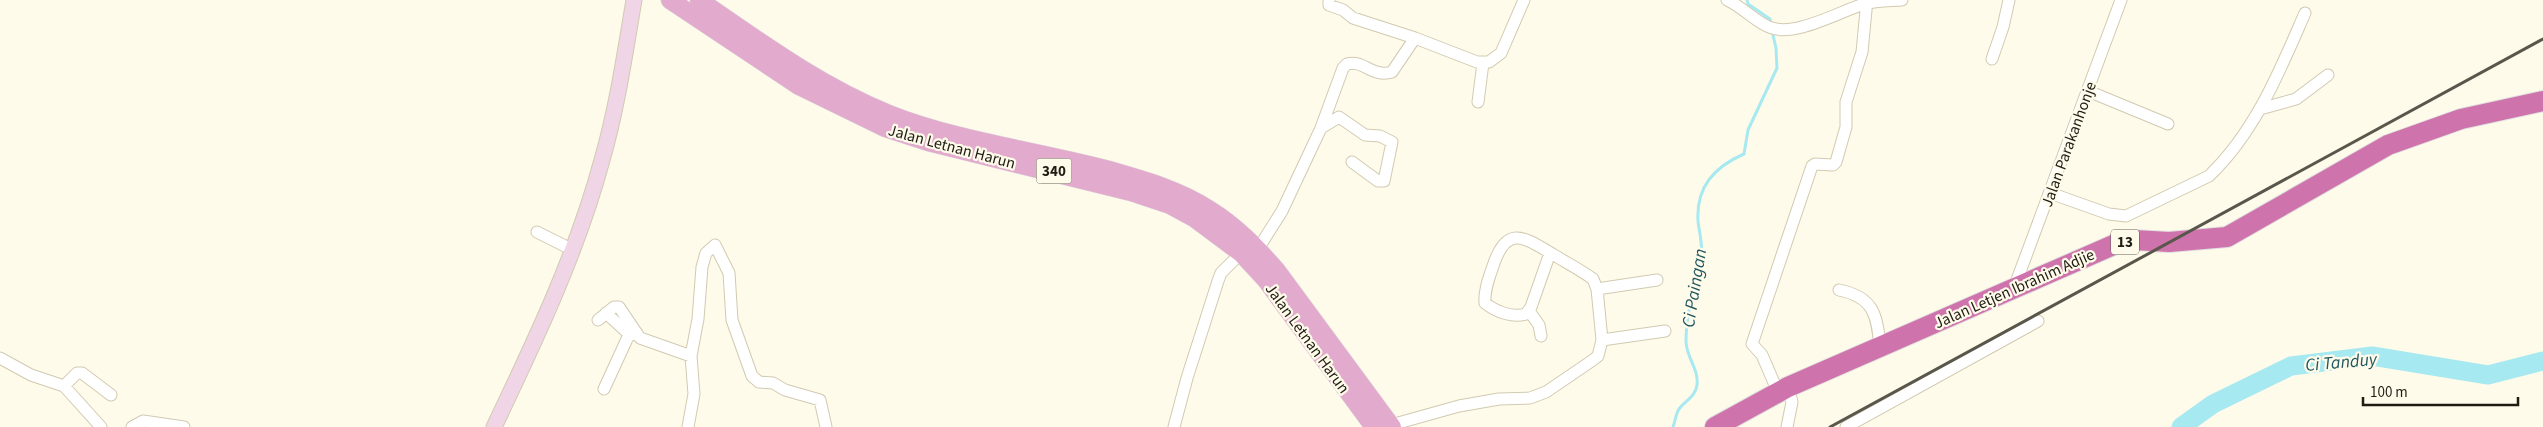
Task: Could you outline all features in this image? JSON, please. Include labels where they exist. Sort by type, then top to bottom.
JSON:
[{"type":"highway","name":"Jalan Letjen Ibrahim Adjie","points":[[1715,427],[1783,390],[2118,243],[2134,240],[2170,242],[2227,237],[2388,145],[2461,119],[2543,101]]},
{"type":"main road","name":"Jalan Letnan Harun","points":[[670,0],[799,86],[829,94]]},
{"type":"main road","name":"Jalan Letnan Harun","points":[[698,0],[807,73],[829,94],[885,128],[928,142],[1057,172],[1170,205],[1249,251],[1266,280],[1295,309],[1386,426]]},
{"type":"street","points":[[494,427],[551,304],[572,250],[602,160],[617,96],[634,0]]},
{"type":"street","points":[[1329,0],[1329,5],[1343,10],[1353,18],[1416,38],[1484,63],[1495,59],[1501,53],[1524,0]]},
{"type":"street","points":[[1728,0],[1772,28],[1799,29],[1867,2],[1902,0]]},
{"type":"street","points":[[1992,59],[2003,27],[2009,0]]},
{"type":"street","name":"Jalan Parakanhonje","points":[[2014,288],[2121,0]]},
{"type":"street","points":[[1786,427],[1792,402],[1762,355],[1752,344],[1812,166],[1816,164],[1833,165],[1836,162],[1846,127],[1846,102],[1862,52],[1867,2]]},
{"type":"street","points":[[2050,193],[2109,214],[2126,216],[2209,176],[2220,165],[2260,109],[2305,13]]},
{"type":"street","points":[[1174,427],[1186,378],[1221,273],[1249,251],[1282,211],[1321,128],[1343,68],[1347,64],[1358,64],[1380,74],[1392,72],[1416,38]]},
{"type":"street","points":[[1478,102],[1484,63]]},
{"type":"street","points":[[2260,109],[2296,99],[2328,75]]},
{"type":"street","points":[[2088,91],[2168,124]]},
{"type":"street","points":[[1321,128],[1338,117],[1366,135],[1380,136],[1392,142],[1384,181],[1378,181],[1352,162]]},
{"type":"street","points":[[537,232],[572,250]]},
{"type":"street","points":[[1386,426],[1459,406],[1498,399],[1530,398],[1546,392],[1598,356],[1602,340],[1598,289],[1593,280],[1586,274],[1550,252],[1528,239],[1515,238],[1502,246],[1495,260],[1484,294],[1485,303],[1491,308],[1519,316],[1529,311],[1550,252]]},
{"type":"street","points":[[688,427],[694,394],[690,356],[698,319],[704,258],[706,253],[716,245],[729,273],[732,320],[752,376],[759,382],[773,383],[785,390],[820,400],[826,427]]},
{"type":"street","points":[[1598,289],[1658,280]]},
{"type":"street","points":[[1839,290],[1856,296],[1872,307],[1878,324],[1880,347]]},
{"type":"street","points":[[1529,311],[1539,325],[1541,336]]},
{"type":"street","points":[[602,317],[651,344],[690,356]]},
{"type":"street","points":[[1846,427],[2038,321]]},
{"type":"street","points":[[1602,340],[1665,331]]},
{"type":"street","points":[[604,389],[633,334]]},
{"type":"street","points":[[0,358],[31,375],[64,386],[101,427]]},
{"type":"street","points":[[64,386],[77,373],[82,373],[111,395]]},
{"type":"street","points":[[132,427],[143,421],[184,427]]},
{"type":"waterway","name":"Ci Paingan","points":[[1747,0],[1748,4],[1770,19],[1771,25]]},
{"type":"waterway","name":"Ci Paingan","points":[[1673,427],[1678,411],[1692,395],[1697,385],[1696,374],[1688,352],[1686,330],[1701,251],[1698,221],[1700,198],[1704,188],[1716,172],[1733,159],[1744,154],[1748,130],[1777,68],[1776,48],[1772,31]]},
{"type":"waterway","name":"Ci Tanduy","points":[[2181,427],[2213,404],[2291,366],[2372,356],[2488,375],[2543,361]]},
{"type":"railway","points":[[1830,427],[2543,39]]}]
